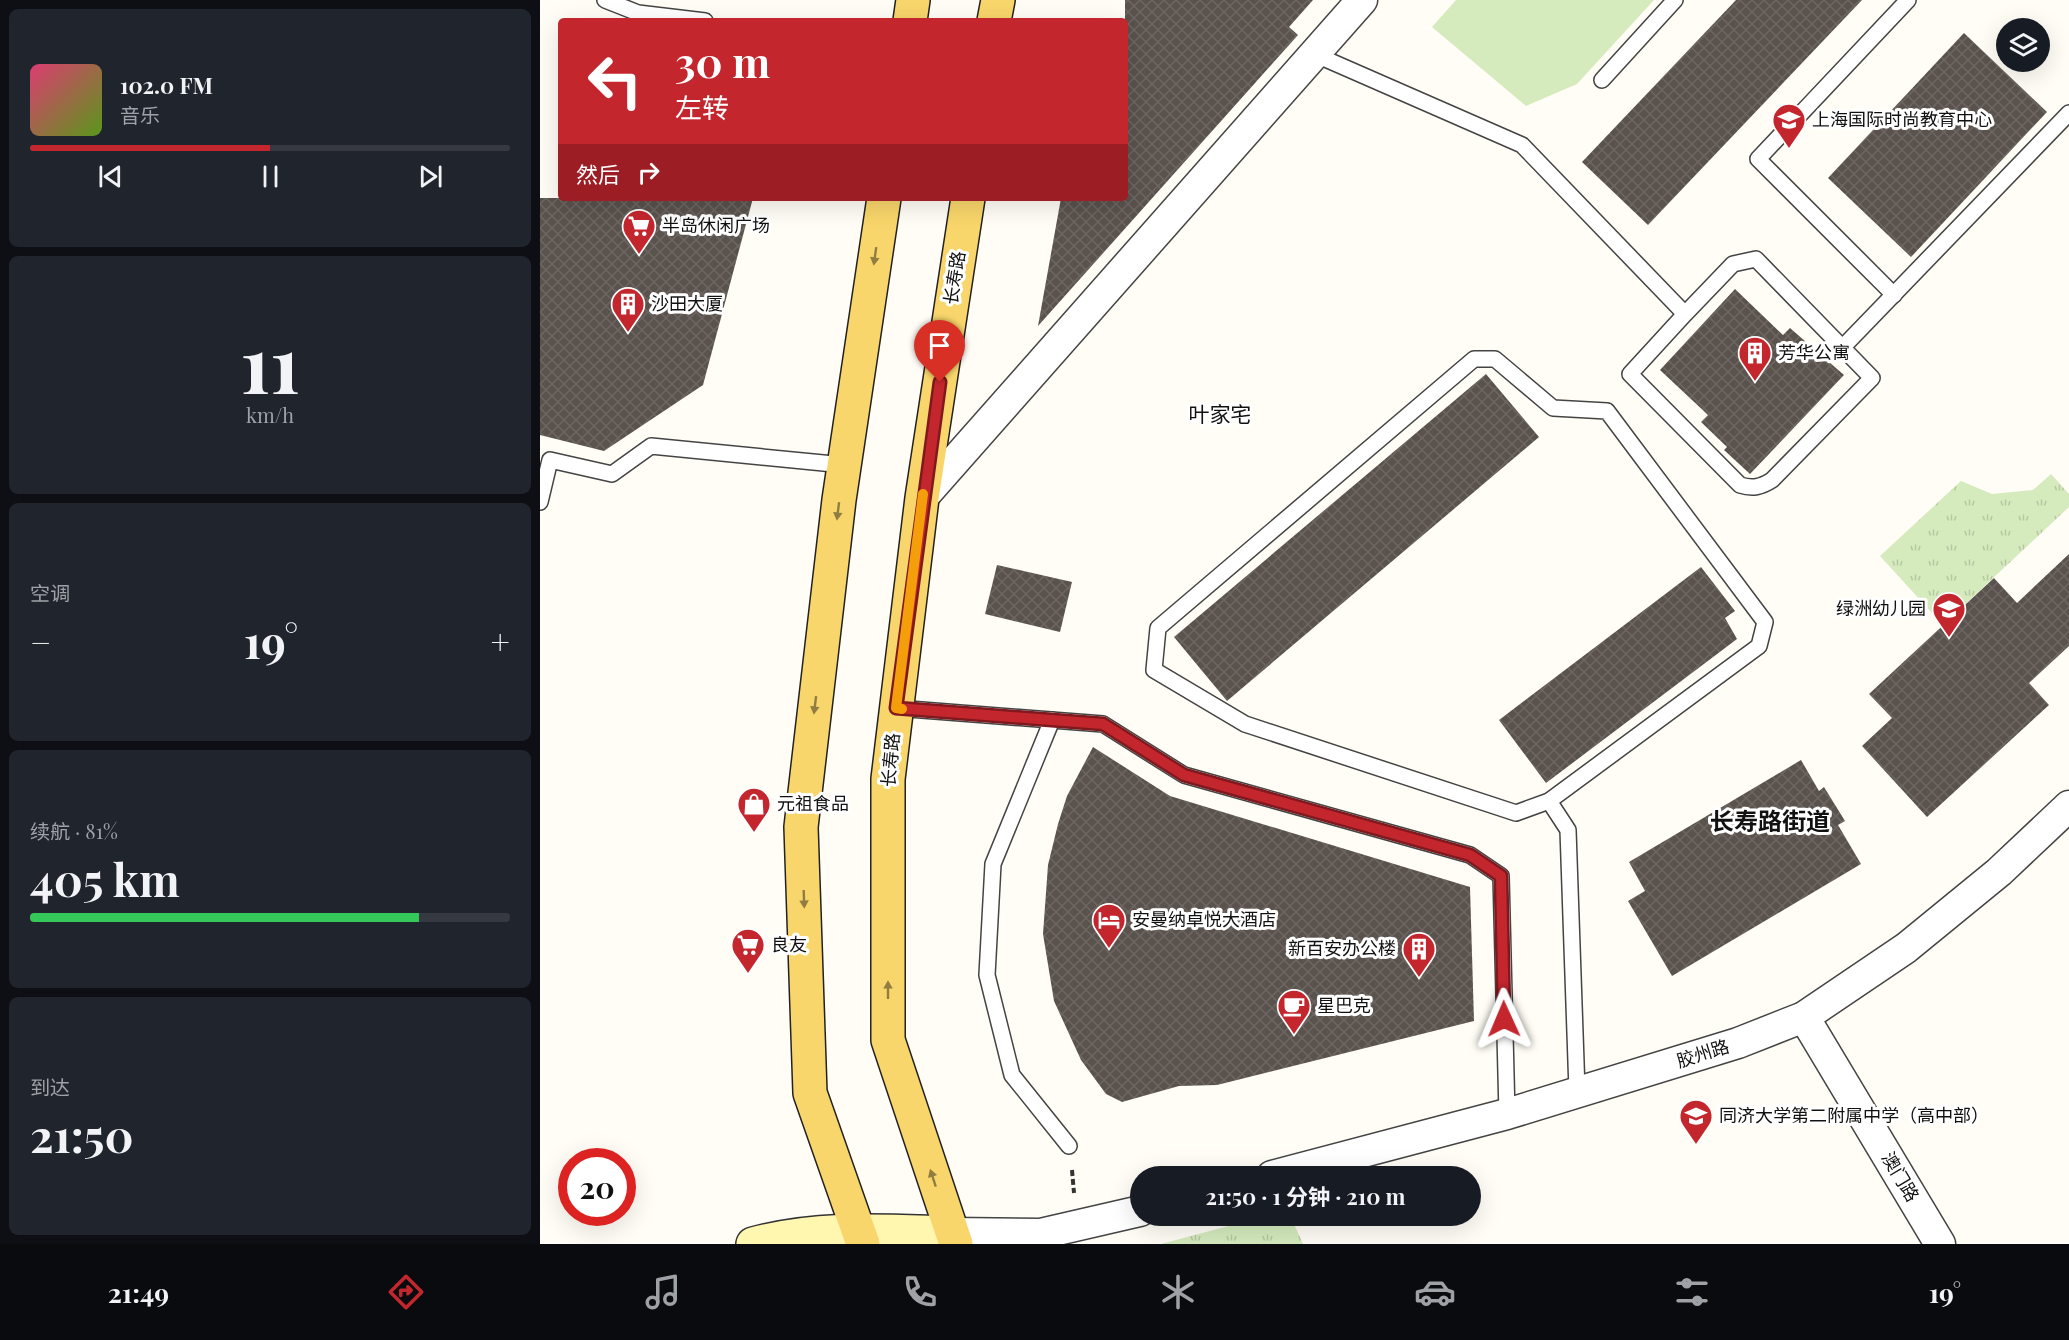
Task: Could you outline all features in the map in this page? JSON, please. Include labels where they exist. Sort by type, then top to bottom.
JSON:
[{"type":"main road","points":[[910,18],[913,0]]},
{"type":"main road","points":[[995,18],[998,0]]},
{"type":"main road","points":[[860,1237],[810,1093],[801,827],[844,465],[884,201]]},
{"type":"main road","name":"长寿路","points":[[953,1239],[888,1040],[888,779],[922,498],[968,201]]},
{"type":"street","points":[[922,498],[1362,0]]},
{"type":"street","name":"胶州路","points":[[1310,1166],[1507,1114],[1738,1043],[1804,1017],[1906,948],[1999,872],[2069,806]]},
{"type":"street","name":"澳门路","points":[[1804,1017],[1940,1244]]},
{"type":"street","points":[[753,1244],[781,1236],[953,1239],[1040,1234],[1078,1228],[1130,1214]]},
{"type":"lane","points":[[605,0],[638,13],[680,18]]},
{"type":"lane","points":[[1602,80],[1675,0]]},
{"type":"lane","points":[[1894,295],[1758,159],[1908,0]]},
{"type":"lane","points":[[1314,54],[1522,145],[1685,314]]},
{"type":"lane","points":[[1842,348],[2069,113]]},
{"type":"lane","points":[[1756,259],[1872,378],[1772,480],[1762,486],[1750,488],[1740,485],[1630,374],[1685,314],[1733,264],[1756,259]]},
{"type":"lane","points":[[1474,359],[1495,359],[1553,408],[1607,411],[1765,621],[1759,646],[1549,801],[1516,813],[1256,728],[1245,724],[1154,669],[1158,628],[1474,359]]},
{"type":"lane","points":[[540,502],[550,460],[612,474],[651,447],[844,465]]},
{"type":"lane","points":[[896,708],[1103,724],[1184,775],[1470,855],[1501,876],[1507,1114]]},
{"type":"lane","points":[[1052,720],[993,864],[987,975],[1012,1075],[1069,1146]]},
{"type":"lane","points":[[1549,801],[1568,830],[1577,1091]]},
{"type":"path","points":[[1069,1146],[1078,1228]]},
{"type":"green space","points":[[1456,0],[1654,0],[1577,84],[1526,106],[1432,27]]},
{"type":"green space","points":[[2051,474],[2069,494],[2069,507],[1943,625],[1880,556],[1961,481],[1992,494],[2033,490]]},
{"type":"green space","points":[[1229,1226],[1295,1226],[1303,1244],[1161,1244]]},
{"type":"building","points":[[1125,0],[1313,0],[1289,27],[1298,35],[1038,326],[1060,201],[1128,201],[1128,18],[1125,18]]},
{"type":"building","points":[[1736,0],[1862,0],[1648,225],[1582,162]]},
{"type":"building","points":[[1964,33],[1996,63],[1996,72],[2005,72],[2047,112],[1911,257],[1828,178]]},
{"type":"building","name":"沙田大厦","points":[[540,198],[558,198],[558,201],[752,201],[703,385],[604,451],[540,435]]},
{"type":"building","name":"芳华公寓","points":[[1735,289],[1783,335],[1790,328],[1844,375],[1750,474],[1724,450],[1727,447],[1701,422],[1708,415],[1660,370]]},
{"type":"building","points":[[1486,374],[1539,437],[1227,701],[1174,637]]},
{"type":"building","points":[[2069,554],[2069,646],[2029,683],[2049,705],[1927,817],[1862,746],[1892,718],[1869,694],[1994,578],[2017,603]]},
{"type":"building","points":[[997,565],[1072,582],[1060,632],[985,614]]},
{"type":"building","points":[[1701,567],[1735,611],[1725,618],[1737,639],[1546,783],[1499,720]]},
{"type":"building","points":[[1093,747],[1170,796],[1470,887],[1474,1021],[1217,1085],[1179,1086],[1122,1102],[1106,1094],[1081,1060],[1054,1001],[1043,934],[1048,865],[1058,824],[1067,796]]},
{"type":"building","points":[[1801,760],[1819,791],[1824,787],[1845,821],[1838,825],[1861,864],[1672,976],[1628,901],[1645,891],[1629,862]]},
{"type":"slow traffic","points":[[902,709],[896,708],[923,494]]},
{"type":"place","name":"上海国际时尚教育中心","points":[[1789,149]]},
{"type":"place","name":"半岛休闲广场","points":[[639,255]]},
{"type":"place","name":"沙田大厦","points":[[628,333]]},
{"type":"place","name":"芳华公寓","points":[[1755,382]]},
{"type":"place","name":"绿洲幼儿园","points":[[1949,638]]},
{"type":"place","name":"元祖食品","points":[[754,833]]},
{"type":"place","name":"安曼纳卓悦大酒店","points":[[1109,949]]},
{"type":"place","name":"良友","points":[[748,974]]},
{"type":"place","name":"新百安办公楼","points":[[1419,978]]},
{"type":"place","name":"星巴克","points":[[1294,1035]]},
{"type":"place","name":"同济大学第二附属中学（高中部）","points":[[1696,1145]]},
{"type":"district","name":"叶家宅","points":[[1220,415]]},
{"type":"district","name":"长寿路街道","points":[[1770,822]]},
{"type":"route","points":[[940,382],[922,498],[896,708],[1103,724],[1184,775],[1470,855],[1501,876],[1504,1019]]}]
